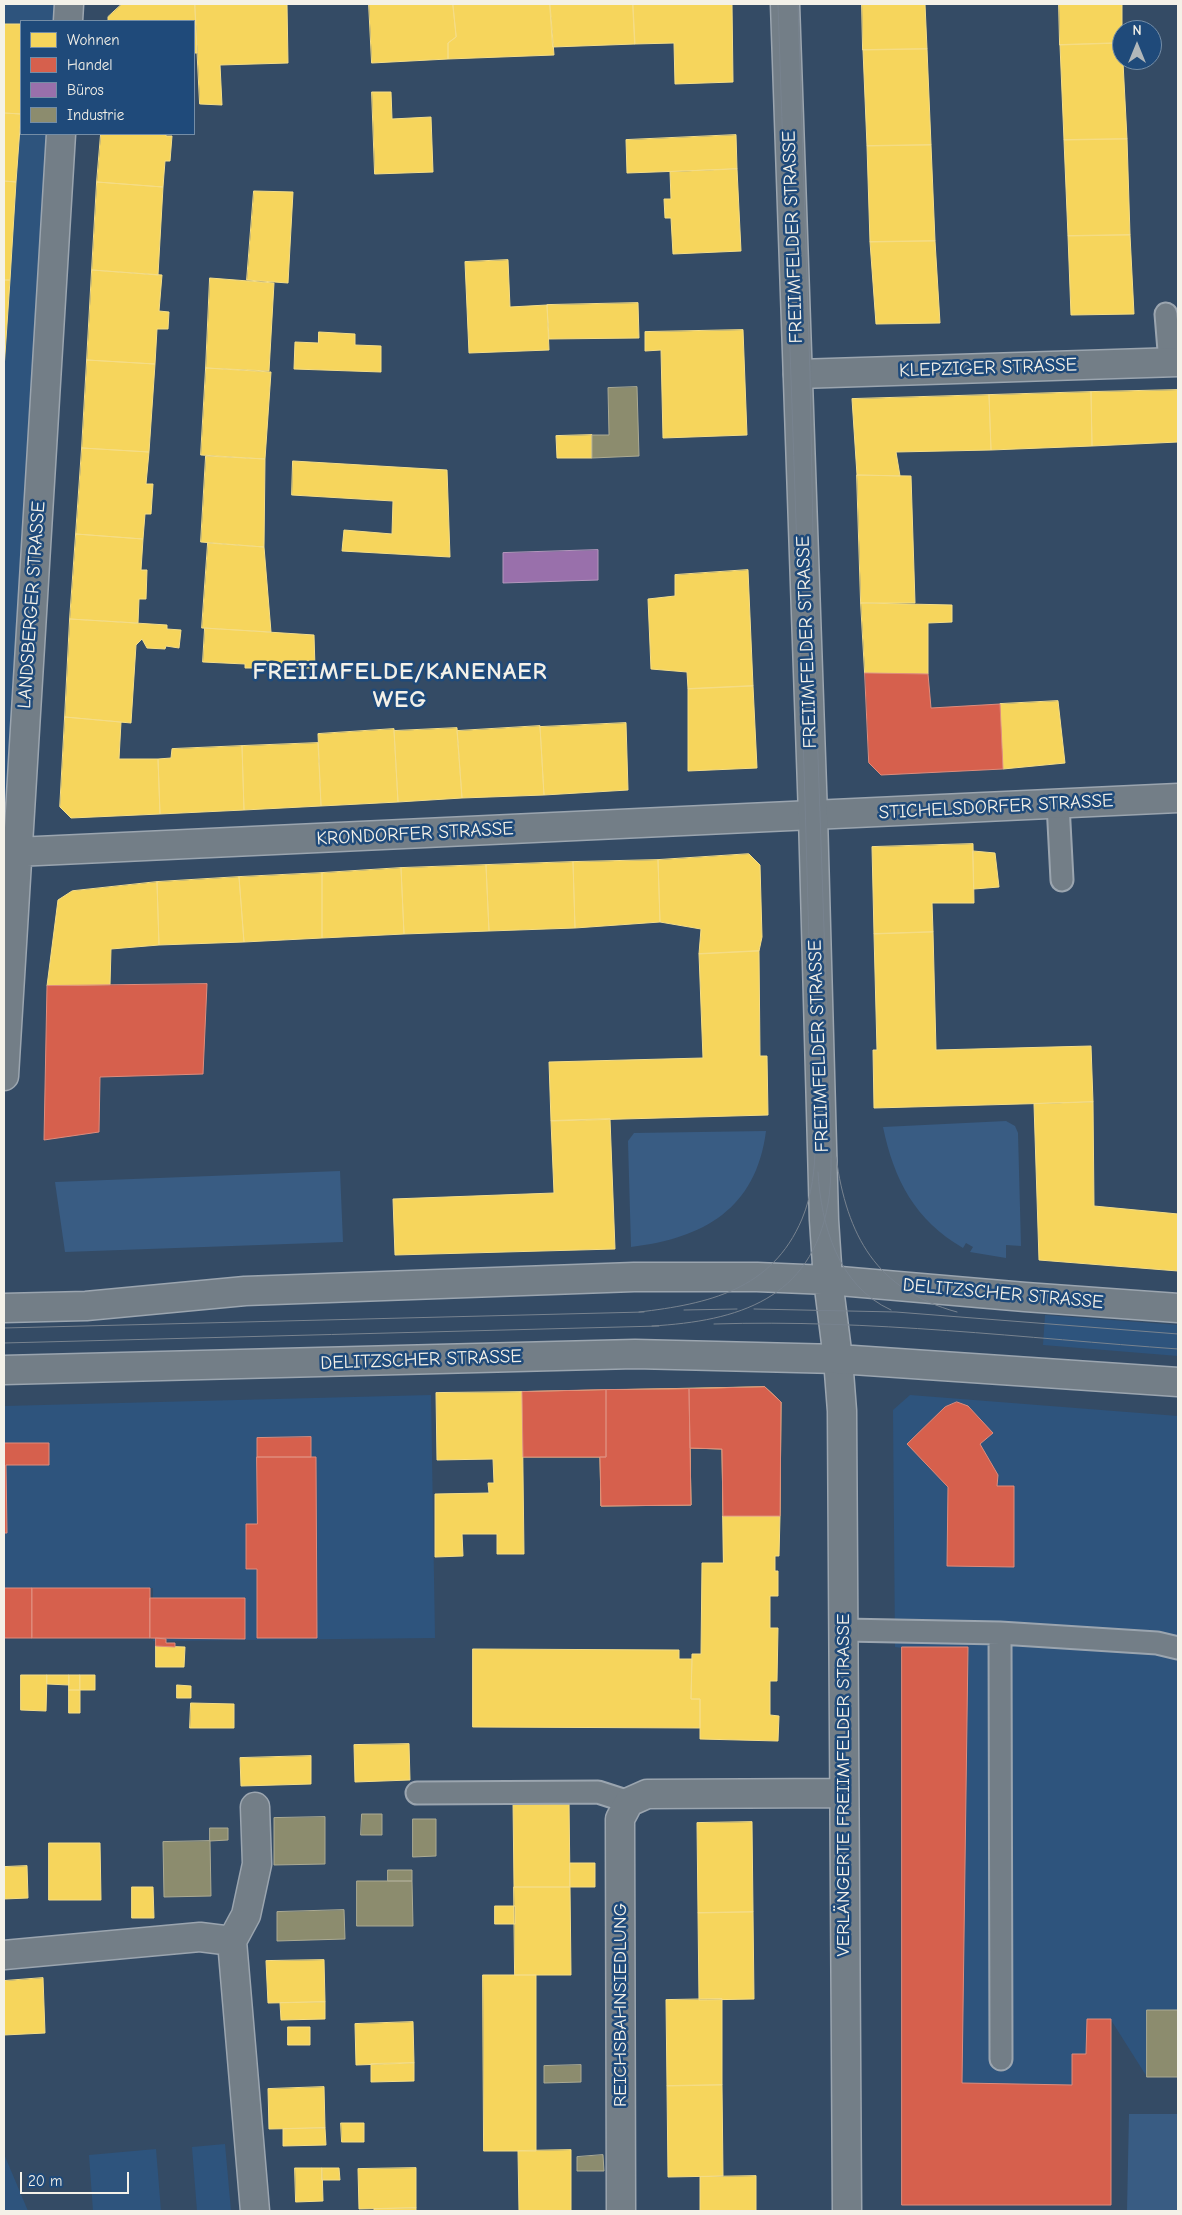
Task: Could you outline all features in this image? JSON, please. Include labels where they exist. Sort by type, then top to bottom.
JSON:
[{"type":"street","points":[[68,20],[69,4]]},
{"type":"street","name":"FREIIMFELDER STRASSE","points":[[785,4],[813,816],[822,1148],[828,1280]]},
{"type":"street","name":"LANDSBERGER STRASSE","points":[[4,1076],[16,852],[61,135]]},
{"type":"street","name":"KLEPZIGER STRASSE","points":[[798,374],[1174,363]]},
{"type":"street","name":"STICHELSDORFER STRASSE","points":[[813,816],[1178,798]]},
{"type":"street","name":"KRONDORFER STRASSE","points":[[16,852],[813,816]]},
{"type":"street","name":"DELITZSCHER STRASSE","points":[[4,1308],[86,1306],[245,1290],[634,1277],[757,1277],[828,1280],[1178,1308]]},
{"type":"street","points":[[828,1280],[838,1360]]},
{"type":"street","name":"DELITZSCHER STRASSE","points":[[4,1370],[635,1354],[838,1360],[1178,1382]]},
{"type":"street","name":"VERLÄNGERTE FREIIMFELDER STRASSE","points":[[838,1360],[842,1411],[848,2211]]},
{"type":"street","points":[[629,1802],[647,1794],[844,1793]]},
{"type":"street","name":"REICHSBAHNSIEDLUNG","points":[[621,2211],[620,1818],[629,1802]]},
{"type":"street","points":[[255,1807],[257,1864],[246,1915],[232,1941],[255,2211]]},
{"type":"street","points":[[4,1955],[200,1937],[232,1941]]},
{"type":"lane","points":[[1166,314],[1174,363]]},
{"type":"lane","points":[[1058,804],[1062,880]]},
{"type":"lane","points":[[844,1630],[1000,1633],[1157,1643],[1178,1648]]},
{"type":"lane","points":[[1000,1633],[1002,2059]]},
{"type":"lane","points":[[417,1792],[598,1792],[629,1802]]},
{"type":"shaded area","points":[[4,4],[65,4],[64,20],[20,20],[20,135],[57,135],[4,1027]]},
{"type":"shaded area","points":[[1006,1121],[1015,1126],[1018,1133],[1021,1246],[1006,1245],[1006,1258],[970,1252],[973,1247],[966,1243],[963,1248],[932,1225],[919,1211],[900,1181],[893,1164],[883,1127]]},
{"type":"shaded area","points":[[766,1131],[760,1158],[751,1181],[738,1200],[722,1215],[703,1227],[681,1236],[657,1243],[631,1247],[628,1141],[634,1133]]},
{"type":"shaded area","points":[[340,1171],[343,1242],[65,1252],[55,1182]]},
{"type":"shaded area","points":[[1045,1315],[1178,1325],[1178,1356],[1043,1345]]},
{"type":"shaded area","points":[[431,1395],[435,1638],[153,1641],[153,1588],[4,1588],[4,1406]]},
{"type":"shaded area","points":[[910,1395],[1178,1416],[1178,2077],[1147,2077],[1111,2020],[1111,2205],[902,2205],[902,1648],[895,1647],[893,1410]]},
{"type":"shaded area","points":[[1129,2114],[1178,2114],[1178,2211],[1127,2211]]},
{"type":"shaded area","points":[[225,2144],[231,2211],[197,2211],[192,2147]]},
{"type":"shaded area","points":[[156,2149],[161,2211],[93,2211],[89,2155]]},
{"type":"shaded area","points":[[4,2154],[28,2211],[4,2211]]},
{"type":"building: Wohnen","points":[[122,4],[195,4],[197,53],[195,53],[195,20],[108,20],[108,17]]},
{"type":"building: Wohnen","points":[[195,4],[287,4],[288,63],[220,65],[222,105],[200,104]]},
{"type":"building: Wohnen","points":[[369,4],[453,4],[456,37],[448,43],[448,59],[372,63]]},
{"type":"building: Wohnen","points":[[453,4],[550,4],[554,55],[448,59],[448,43],[456,37]]},
{"type":"building: Wohnen","points":[[550,4],[633,4],[635,44],[553,47]]},
{"type":"building: Wohnen","points":[[633,4],[732,4],[733,82],[675,84],[674,43],[635,44]]},
{"type":"building: Wohnen","points":[[862,4],[925,4],[927,49],[863,50]]},
{"type":"building: Wohnen","points":[[1059,4],[1122,4],[1122,20],[1112,20],[1112,43],[1060,45]]},
{"type":"building: Wohnen","points":[[4,24],[20,24],[20,114],[4,113]]},
{"type":"building: Wohnen","points":[[1112,43],[1112,70],[1123,70],[1127,139],[1064,140],[1060,45]]},
{"type":"building: Wohnen","points":[[927,49],[931,145],[867,146],[863,50]]},
{"type":"building: Wohnen","points":[[372,92],[391,92],[392,119],[431,117],[433,172],[375,174]]},
{"type":"building: Wohnen","points":[[4,113],[20,114],[16,182],[4,181]]},
{"type":"building: Wohnen","points":[[101,135],[172,136],[170,161],[165,161],[163,187],[97,182]]},
{"type":"building: Wohnen","points":[[736,135],[737,169],[627,173],[626,140]]},
{"type":"building: Wohnen","points":[[1127,139],[1130,235],[1068,236],[1064,140]]},
{"type":"building: Wohnen","points":[[931,145],[935,241],[870,242],[867,146]]},
{"type":"building: Wohnen","points":[[737,169],[741,251],[673,254],[671,218],[665,218],[664,199],[671,199],[670,172]]},
{"type":"building: Wohnen","points":[[4,181],[16,182],[10,280],[4,280]]},
{"type":"building: Wohnen","points":[[97,182],[163,187],[158,275],[92,270]]},
{"type":"building: Wohnen","points":[[254,191],[293,192],[288,283],[247,280]]},
{"type":"building: Wohnen","points":[[1130,235],[1134,314],[1071,315],[1068,236]]},
{"type":"building: Wohnen","points":[[935,241],[940,323],[876,324],[870,242]]},
{"type":"building: Wohnen","points":[[508,260],[510,307],[547,305],[549,350],[469,353],[465,262]]},
{"type":"building: Wohnen","points":[[92,270],[162,275],[159,311],[169,312],[168,329],[157,329],[155,364],[87,360]]},
{"type":"building: Wohnen","points":[[210,278],[274,283],[269,371],[206,368]]},
{"type":"building: Wohnen","points":[[4,280],[10,280],[4,369]]},
{"type":"building: Wohnen","points":[[638,303],[639,338],[549,339],[547,305]]},
{"type":"building: Wohnen","points":[[743,330],[747,435],[663,438],[661,350],[645,351],[645,332]]},
{"type":"building: Wohnen","points":[[319,332],[355,334],[355,345],[381,346],[381,372],[294,369],[295,342],[318,343]]},
{"type":"building: Wohnen","points":[[87,360],[155,364],[149,452],[82,448]]},
{"type":"building: Wohnen","points":[[206,368],[271,372],[265,459],[201,455]]},
{"type":"building: Wohnen","points":[[1178,390],[1178,442],[1092,446],[1091,392]]},
{"type":"building: Wohnen","points":[[1091,392],[1092,446],[991,450],[989,395]]},
{"type":"building: Wohnen","points":[[989,395],[991,450],[896,452],[900,476],[857,475],[852,399]]},
{"type":"building: Wohnen","points":[[592,435],[592,458],[557,458],[556,436]]},
{"type":"building: Wohnen","points":[[82,448],[149,452],[146,484],[153,484],[151,514],[145,514],[143,539],[76,534]]},
{"type":"building: Wohnen","points":[[206,456],[265,459],[264,547],[201,542]]},
{"type":"building: Wohnen","points":[[293,461],[447,470],[450,557],[342,551],[344,530],[392,534],[393,501],[292,495]]},
{"type":"building: Wohnen","points":[[857,475],[911,476],[915,603],[861,603]]},
{"type":"building: Wohnen","points":[[76,534],[143,539],[141,570],[147,570],[146,599],[139,599],[138,623],[70,619]]},
{"type":"building: Wohnen","points":[[208,543],[264,547],[271,632],[202,628]]},
{"type":"building: Wohnen","points":[[748,570],[753,686],[688,689],[687,672],[651,669],[648,599],[675,596],[675,575]]},
{"type":"building: Wohnen","points":[[861,603],[952,605],[952,622],[928,623],[928,674],[865,673]]},
{"type":"building: Wohnen","points":[[70,619],[167,625],[167,629],[181,630],[179,648],[166,646],[165,649],[147,648],[142,639],[136,645],[131,723],[65,717]]},
{"type":"building: Wohnen","points":[[205,628],[314,635],[315,668],[245,668],[245,664],[203,662]]},
{"type":"building: Wohnen","points":[[753,686],[757,768],[688,771],[688,689]]},
{"type":"building: Wohnen","points":[[1058,701],[1065,763],[1003,769],[1000,704]]},
{"type":"building: Wohnen","points":[[65,717],[121,722],[119,759],[158,759],[160,814],[71,818],[60,807]]},
{"type":"building: Wohnen","points":[[626,723],[628,790],[544,795],[540,727]]},
{"type":"building: Wohnen","points":[[540,726],[544,795],[462,798],[457,731]]},
{"type":"building: Wohnen","points":[[457,728],[462,798],[398,802],[394,731]]},
{"type":"building: Wohnen","points":[[394,729],[398,802],[321,806],[318,734]]},
{"type":"building: Wohnen","points":[[318,743],[321,806],[244,810],[242,746]]},
{"type":"building: Wohnen","points":[[242,746],[244,810],[160,814],[158,759],[171,758],[172,749]]},
{"type":"building: Wohnen","points":[[973,844],[974,903],[932,903],[933,932],[874,934],[872,847]]},
{"type":"building: Wohnen","points":[[973,851],[995,853],[999,887],[974,889]]},
{"type":"building: Wohnen","points":[[749,854],[760,865],[762,937],[759,951],[699,954],[701,929],[660,922],[658,860]]},
{"type":"building: Wohnen","points":[[658,860],[660,922],[575,928],[573,862]]},
{"type":"building: Wohnen","points":[[573,862],[575,928],[489,931],[486,865]]},
{"type":"building: Wohnen","points":[[486,865],[489,931],[404,934],[401,868]]},
{"type":"building: Wohnen","points":[[401,868],[404,934],[322,938],[322,873]]},
{"type":"building: Wohnen","points":[[322,873],[322,938],[244,942],[239,877]]},
{"type":"building: Wohnen","points":[[239,877],[244,942],[159,945],[157,882]]},
{"type":"building: Wohnen","points":[[157,882],[159,945],[111,949],[110,985],[47,986],[58,900],[72,891]]},
{"type":"building: Wohnen","points":[[933,932],[936,1050],[1091,1046],[1093,1102],[874,1108],[873,1050],[877,1050],[874,934]]},
{"type":"building: Wohnen","points":[[759,951],[760,1056],[767,1056],[768,1115],[551,1121],[549,1062],[703,1058],[699,954]]},
{"type":"building: Wohnen","points":[[1093,1102],[1094,1206],[1178,1214],[1178,1271],[1039,1260],[1034,1104]]},
{"type":"building: Wohnen","points":[[610,1119],[615,1249],[395,1255],[393,1199],[554,1193],[551,1121]]},
{"type":"building: Wohnen","points":[[765,1387],[781,1402],[780,1516],[723,1516],[722,1449],[690,1448],[691,1505],[601,1506],[600,1457],[523,1457],[522,1392]]},
{"type":"building: Wohnen","points":[[522,1392],[524,1554],[497,1554],[497,1534],[462,1534],[463,1556],[435,1557],[435,1494],[489,1493],[488,1483],[494,1483],[493,1459],[437,1460],[436,1393]]},
{"type":"building: Wohnen","points":[[723,1516],[780,1516],[779,1556],[775,1556],[775,1571],[778,1571],[778,1596],[770,1596],[770,1628],[778,1628],[777,1681],[770,1681],[770,1715],[779,1716],[778,1741],[700,1739],[700,1699],[691,1699],[692,1654],[701,1654],[702,1563],[723,1563]]},
{"type":"building: Wohnen","points":[[156,1646],[185,1647],[184,1667],[156,1667]]},
{"type":"building: Wohnen","points":[[473,1649],[679,1650],[679,1659],[692,1659],[691,1699],[700,1699],[700,1728],[473,1727]]},
{"type":"building: Wohnen","points":[[21,1675],[47,1675],[46,1711],[21,1710]]},
{"type":"building: Wohnen","points":[[47,1675],[69,1675],[69,1685],[47,1684]]},
{"type":"building: Wohnen","points":[[69,1675],[80,1675],[80,1690],[69,1690]]},
{"type":"building: Wohnen","points":[[80,1675],[95,1675],[95,1690],[80,1690]]},
{"type":"building: Wohnen","points":[[177,1685],[191,1686],[191,1698],[177,1698]]},
{"type":"building: Wohnen","points":[[69,1690],[80,1690],[80,1713],[69,1713]]},
{"type":"building: Wohnen","points":[[191,1703],[234,1704],[234,1728],[190,1728]]},
{"type":"building: Wohnen","points":[[409,1744],[410,1780],[355,1782],[354,1745]]},
{"type":"building: Wohnen","points":[[311,1756],[311,1784],[241,1786],[240,1758]]},
{"type":"building: Wohnen","points":[[569,1799],[570,1887],[514,1887],[513,1800]]},
{"type":"building: Wohnen","points":[[752,1822],[753,1912],[698,1913],[697,1823]]},
{"type":"building: Wohnen","points":[[49,1843],[100,1843],[101,1900],[49,1900]]},
{"type":"building: Wohnen","points":[[570,1863],[595,1863],[595,1887],[570,1887]]},
{"type":"building: Wohnen","points":[[27,1866],[28,1898],[4,1899],[4,1867]]},
{"type":"building: Wohnen","points":[[132,1887],[153,1887],[154,1918],[132,1918]]},
{"type":"building: Wohnen","points":[[514,1887],[570,1887],[571,1975],[515,1975]]},
{"type":"building: Wohnen","points":[[495,1906],[515,1906],[515,1924],[495,1924]]},
{"type":"building: Wohnen","points":[[753,1912],[754,1999],[699,2000],[698,1913]]},
{"type":"building: Wohnen","points":[[324,1960],[325,2002],[268,2003],[266,1961]]},
{"type":"building: Wohnen","points":[[483,1975],[536,1975],[536,2151],[484,2151]]},
{"type":"building: Wohnen","points":[[43,1978],[45,2033],[4,2035],[4,1981]]},
{"type":"building: Wohnen","points":[[722,1999],[722,2085],[667,2086],[666,2000]]},
{"type":"building: Wohnen","points":[[325,2002],[325,2019],[281,2020],[280,2003]]},
{"type":"building: Wohnen","points":[[413,2022],[414,2063],[356,2065],[355,2024]]},
{"type":"building: Wohnen","points":[[288,2027],[310,2027],[310,2045],[288,2045]]},
{"type":"building: Wohnen","points":[[414,2063],[414,2081],[371,2082],[371,2064]]},
{"type":"building: Wohnen","points":[[722,2085],[723,2176],[668,2177],[667,2086]]},
{"type":"building: Wohnen","points":[[324,2087],[325,2128],[269,2129],[268,2089]]},
{"type":"building: Wohnen","points":[[341,2123],[364,2123],[364,2142],[342,2142]]},
{"type":"building: Wohnen","points":[[325,2128],[326,2145],[283,2146],[283,2129]]},
{"type":"building: Wohnen","points":[[571,2150],[571,2211],[519,2211],[518,2151]]},
{"type":"building: Wohnen","points":[[295,2168],[322,2168],[323,2201],[296,2202]]},
{"type":"building: Wohnen","points":[[322,2168],[339,2168],[340,2180],[322,2180]]},
{"type":"building: Wohnen","points":[[416,2168],[416,2208],[359,2209],[358,2169]]},
{"type":"building: Wohnen","points":[[756,2176],[756,2211],[700,2211],[700,2177]]},
{"type":"building: Wohnen","points":[[416,2208],[416,2211],[374,2211],[374,2209]]},
{"type":"building: Handel","points":[[865,673],[928,674],[931,708],[1000,704],[1003,769],[881,775],[869,763]]},
{"type":"building: Handel","points":[[207,984],[203,1074],[100,1077],[99,1132],[44,1140],[47,986]]},
{"type":"building: Handel","points":[[765,1387],[781,1402],[780,1516],[723,1516],[722,1449],[690,1448],[689,1389]]},
{"type":"building: Handel","points":[[689,1389],[691,1505],[601,1506],[600,1457],[606,1457],[606,1390]]},
{"type":"building: Handel","points":[[606,1390],[606,1457],[523,1457],[522,1392]]},
{"type":"building: Handel","points":[[957,1402],[968,1406],[993,1433],[980,1444],[998,1475],[997,1486],[1014,1486],[1014,1567],[947,1566],[948,1487],[907,1444],[945,1407]]},
{"type":"building: Handel","points":[[311,1437],[311,1457],[257,1457],[257,1438]]},
{"type":"building: Handel","points":[[4,1443],[49,1443],[49,1465],[6,1465],[7,1533],[4,1533]]},
{"type":"building: Handel","points":[[257,1457],[316,1457],[317,1638],[257,1638],[257,1569],[246,1569],[246,1524],[257,1524]]},
{"type":"building: Handel","points":[[4,1588],[32,1588],[32,1638],[4,1638]]},
{"type":"building: Handel","points":[[32,1588],[150,1588],[150,1638],[32,1638]]},
{"type":"building: Handel","points":[[150,1598],[245,1598],[245,1639],[150,1638]]},
{"type":"building: Handel","points":[[156,1638],[166,1639],[166,1643],[175,1643],[175,1647],[156,1646]]},
{"type":"building: Handel","points":[[902,1647],[968,1647],[962,2083],[1072,2085],[1072,2054],[1086,2054],[1087,2019],[1111,2019],[1111,2205],[902,2205]]},
{"type":"building: Büros","points":[[598,550],[598,580],[503,583],[503,553]]},
{"type":"building: Industrie","points":[[637,387],[639,456],[592,458],[592,435],[609,435],[608,388]]},
{"type":"building: Industrie","points":[[362,1814],[382,1814],[382,1835],[361,1835]]},
{"type":"building: Industrie","points":[[325,1817],[325,1864],[274,1865],[274,1818]]},
{"type":"building: Industrie","points":[[413,1819],[436,1819],[436,1856],[413,1857]]},
{"type":"building: Industrie","points":[[210,1828],[228,1828],[228,1840],[210,1841]]},
{"type":"building: Industrie","points":[[210,1841],[211,1896],[164,1897],[163,1842]]},
{"type":"building: Industrie","points":[[388,1870],[412,1870],[412,1881],[388,1881]]},
{"type":"building: Industrie","points":[[357,1881],[412,1881],[413,1926],[357,1926]]},
{"type":"building: Industrie","points":[[344,1910],[345,1939],[277,1941],[277,1912]]},
{"type":"building: Industrie","points":[[1147,2010],[1178,2010],[1178,2077],[1147,2077]]},
{"type":"building: Industrie","points":[[581,2065],[581,2082],[544,2083],[544,2066]]},
{"type":"building: Industrie","points":[[603,2155],[604,2171],[577,2171],[577,2157]]},
{"type":"tram line","points":[[639,1312],[665,1309],[713,1298],[755,1278],[774,1262],[789,1243],[802,1219],[808,1201],[815,1162],[778,4]]},
{"type":"tram line","points":[[652,1326],[714,1318],[741,1310],[766,1299],[788,1283],[806,1262],[819,1236],[829,1195],[831,1131],[816,699],[810,374],[798,4]]},
{"type":"tram line","points":[[836,1157],[848,1211],[858,1235],[870,1256],[886,1274],[905,1290],[929,1302],[957,1312]]},
{"type":"tram line","points":[[818,1172],[823,1213],[828,1233],[845,1270],[858,1286],[873,1299],[891,1310]]},
{"type":"tram line","points":[[684,1310],[737,1309]]},
{"type":"tram line","points":[[754,1309],[896,1312],[1178,1334]]},
{"type":"tram line","points":[[4,1328],[644,1312]]},
{"type":"tram line","points":[[714,1324],[830,1324],[946,1330],[1178,1349]]},
{"type":"tram line","points":[[4,1343],[659,1326]]},
{"type":"district","name":"FREIIMFELDE/KANENAER WEG","points":[[400,686]]}]
